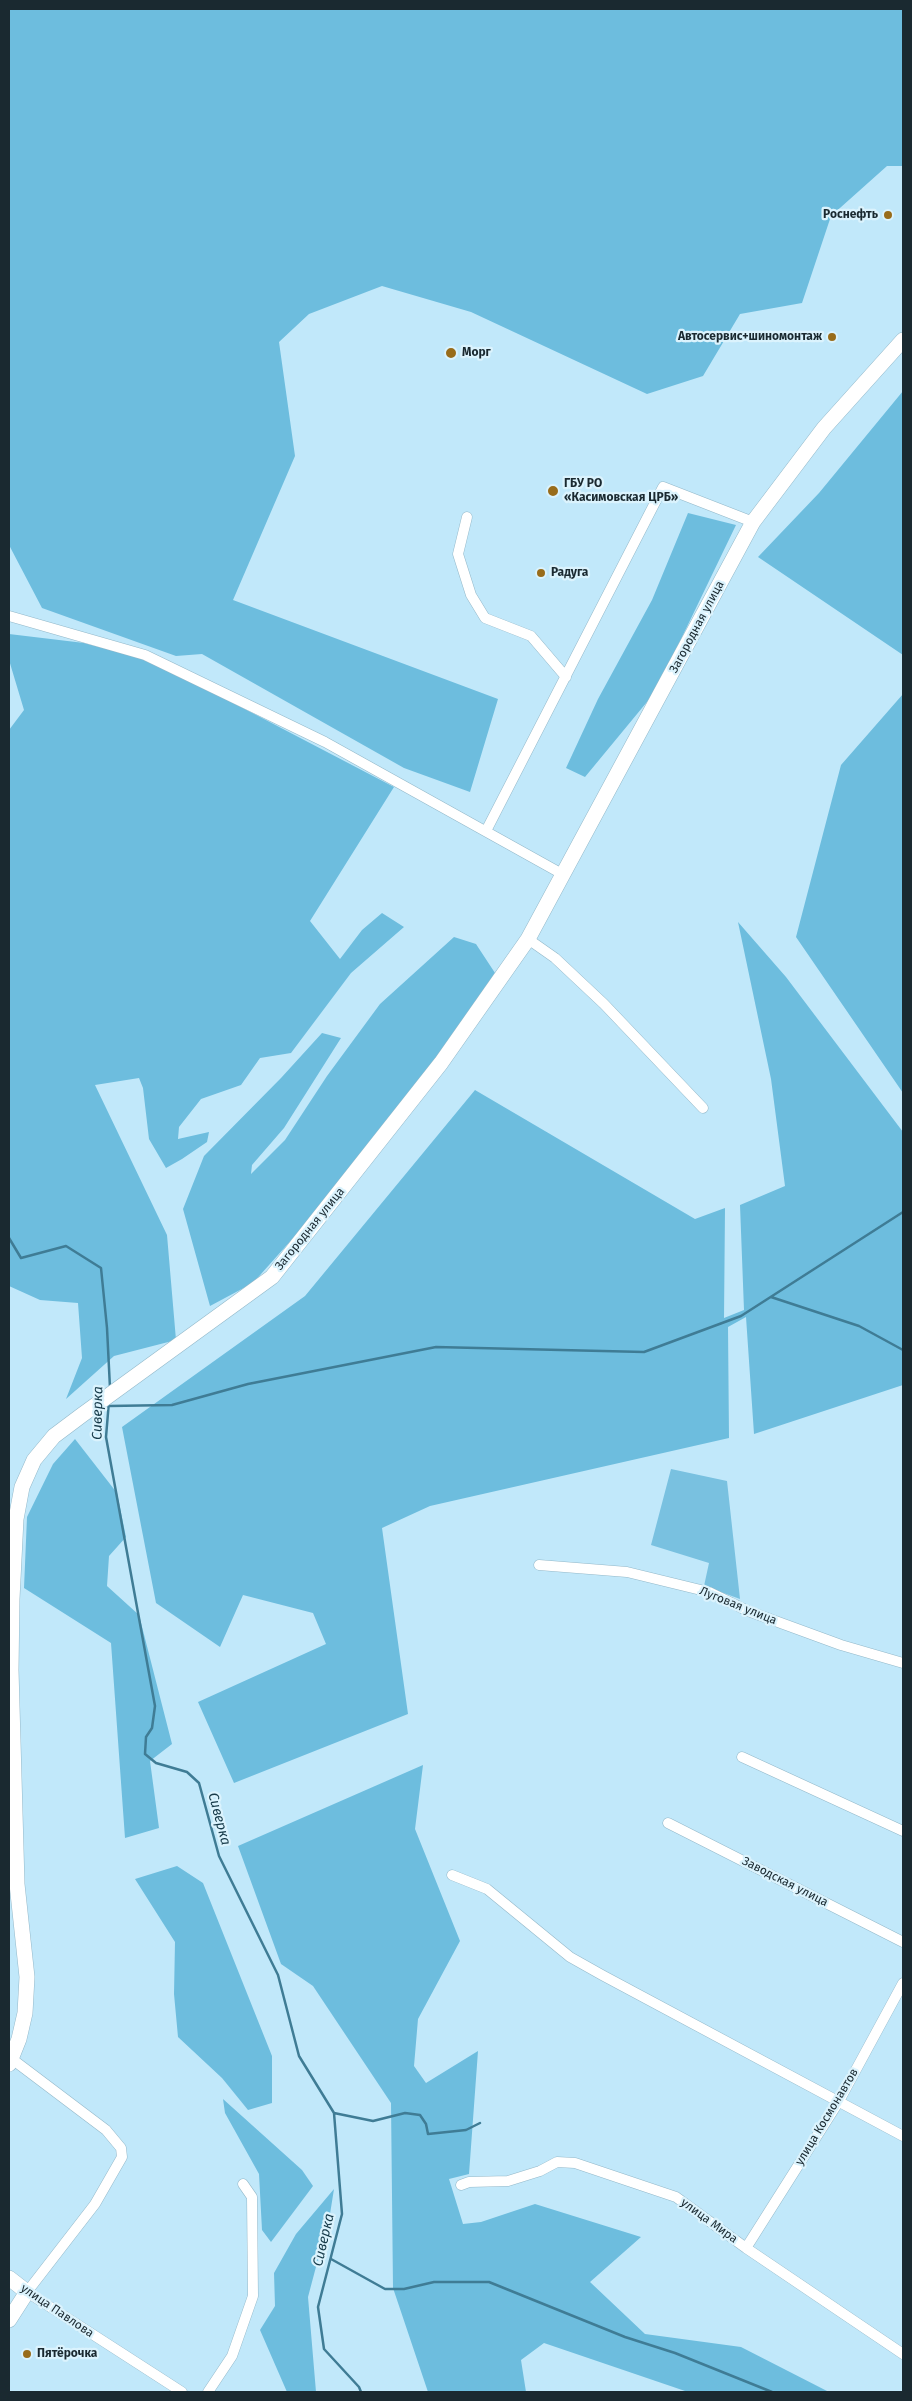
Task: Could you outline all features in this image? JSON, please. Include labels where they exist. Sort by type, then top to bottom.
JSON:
[{"type":"main road","name":"Загородная улица","points":[[11,2061],[25,2013],[27,1977],[13,1884],[10,1670],[16,1519],[22,1487],[34,1460],[54,1436],[272,1277],[441,1063],[528,940],[753,522],[824,428],[903,340]]},
{"type":"main road","name":"улица Павлова","points":[[9,2278],[27,2292]]},
{"type":"main road","points":[[9,2320],[27,2292]]},
{"type":"street","points":[[486,831],[664,487],[753,522]]},
{"type":"street","points":[[467,517],[458,554],[471,595],[486,618],[531,636],[566,677]]},
{"type":"street","points":[[9,616],[145,655],[325,742],[564,875]]},
{"type":"street","points":[[528,940],[555,958],[604,1004],[703,1108]]},
{"type":"street","name":"Луговая улица","points":[[539,1565],[627,1572],[709,1592],[748,1611],[841,1645],[903,1663]]},
{"type":"street","points":[[742,1757],[903,1831]]},
{"type":"street","name":"Заводская улица","points":[[668,1823],[903,1942]]},
{"type":"street","points":[[452,1875],[487,1889],[542,1932],[570,1957],[903,2136]]},
{"type":"street","name":"улица Космонавтов","points":[[746,2248],[838,2101],[903,1983]]},
{"type":"street","points":[[11,2061],[106,2130],[121,2148],[122,2157],[95,2204],[27,2292]]},
{"type":"street","name":"улица Мира","points":[[462,2185],[469,2182],[508,2181],[540,2172],[557,2162],[575,2163],[676,2197],[746,2248],[903,2354]]},
{"type":"street","points":[[208,2392],[232,2356],[253,2296],[252,2197],[243,2184]]},
{"type":"street","name":"улица Павлова","points":[[27,2292],[182,2392]]},
{"type":"shaded area","points":[[9,9],[903,9],[903,166],[887,166],[831,216],[802,303],[740,314],[703,376],[647,394],[471,312],[382,286],[309,314],[279,342],[295,456],[233,600],[498,699],[470,792],[404,768],[202,654],[176,656],[42,608],[9,545]]},
{"type":"shaded area","points":[[903,391],[903,655],[758,557],[819,493]]},
{"type":"shaded area","points":[[688,513],[736,525],[656,691],[585,777],[566,768],[598,699],[652,600]]},
{"type":"shaded area","points":[[9,634],[84,643],[153,661],[394,787],[310,921],[340,959],[362,930],[382,913],[404,927],[351,973],[291,1053],[260,1058],[241,1085],[201,1099],[179,1127],[178,1139],[209,1132],[207,1142],[166,1168],[149,1139],[143,1088],[139,1078],[95,1085],[167,1235],[176,1340],[114,1356],[66,1399],[82,1358],[78,1303],[40,1300],[9,1286],[9,730],[24,710],[9,660]]},
{"type":"shaded area","points":[[903,694],[903,1093],[796,937],[841,765]]},
{"type":"shaded area","points":[[738,922],[786,977],[903,1132],[903,1385],[754,1434],[746,1317],[728,1327],[729,1438],[430,1506],[382,1528],[408,1714],[234,1783],[198,1702],[326,1644],[313,1613],[243,1595],[220,1647],[156,1603],[122,1427],[305,1296],[475,1090],[695,1219],[725,1208],[724,1318],[744,1310],[740,1205],[785,1186],[771,1079]]},
{"type":"shaded area","points":[[454,937],[476,944],[495,973],[431,1066],[327,1200],[253,1283],[210,1306],[183,1209],[204,1156],[281,1078],[322,1033],[341,1038],[284,1128],[252,1165],[251,1174],[285,1140],[327,1076],[380,1004]]},
{"type":"shaded area","points":[[75,1439],[117,1493],[126,1537],[109,1556],[107,1586],[139,1615],[172,1744],[150,1761],[159,1828],[125,1838],[111,1643],[24,1588],[27,1517],[53,1464]]},
{"type":"shaded area","points":[[671,1469],[727,1481],[740,1599],[704,1586],[709,1563],[651,1545]]},
{"type":"shaded area","points":[[423,1765],[415,1829],[460,1941],[418,2019],[414,2066],[426,2083],[478,2051],[469,2174],[449,2179],[463,2224],[481,2222],[535,2204],[641,2237],[590,2282],[645,2334],[741,2347],[829,2392],[688,2392],[544,2343],[521,2360],[526,2392],[428,2392],[393,2288],[391,2103],[313,1986],[281,1964],[238,1846]]},
{"type":"shaded area","points":[[177,1866],[203,1883],[272,2056],[272,2103],[248,2110],[222,2078],[178,2037],[174,1994],[175,1942],[135,1879]]},
{"type":"shaded area","points":[[223,2099],[302,2170],[313,2186],[271,2242],[262,2230],[259,2174],[225,2113]]},
{"type":"shaded area","points":[[334,2189],[330,2214],[308,2297],[316,2392],[287,2392],[260,2330],[275,2306],[274,2273],[296,2234]]},
{"type":"waterway","points":[[109,1406],[172,1405],[248,1384],[436,1347],[644,1352],[741,1316],[903,1212]]},
{"type":"waterway","name":"Сиверка","points":[[9,1238],[21,1258],[66,1246],[101,1268],[110,1388]]},
{"type":"waterway","points":[[771,1297],[859,1326],[903,1350]]},
{"type":"waterway","name":"Сиверка","points":[[109,1401],[106,1437],[155,1706],[152,1728],[146,1737],[145,1754],[156,1763],[187,1772],[199,1783],[219,1856],[278,1975],[299,2056],[334,2113],[342,2214],[318,2307],[324,2349],[359,2387],[361,2392]]},
{"type":"waterway","points":[[334,2113],[373,2121],[405,2113],[420,2115],[426,2124],[428,2134],[466,2130],[480,2123]]},
{"type":"waterway","points":[[331,2259],[385,2289],[404,2289],[434,2282],[489,2282],[625,2337],[675,2353],[772,2392]]},
{"type":"place","name":"Роснефть","points":[[888,215]]},
{"type":"place","name":"Автосервис+шиномонтаж","points":[[832,337]]},
{"type":"place","name":"Морг","points":[[451,353]]},
{"type":"place","name":"ГБУ РО «Касимовская ЦРБ»","points":[[553,491]]},
{"type":"place","name":"Радуга","points":[[541,573]]},
{"type":"place","name":"Пятёрочка","points":[[27,2354]]}]
